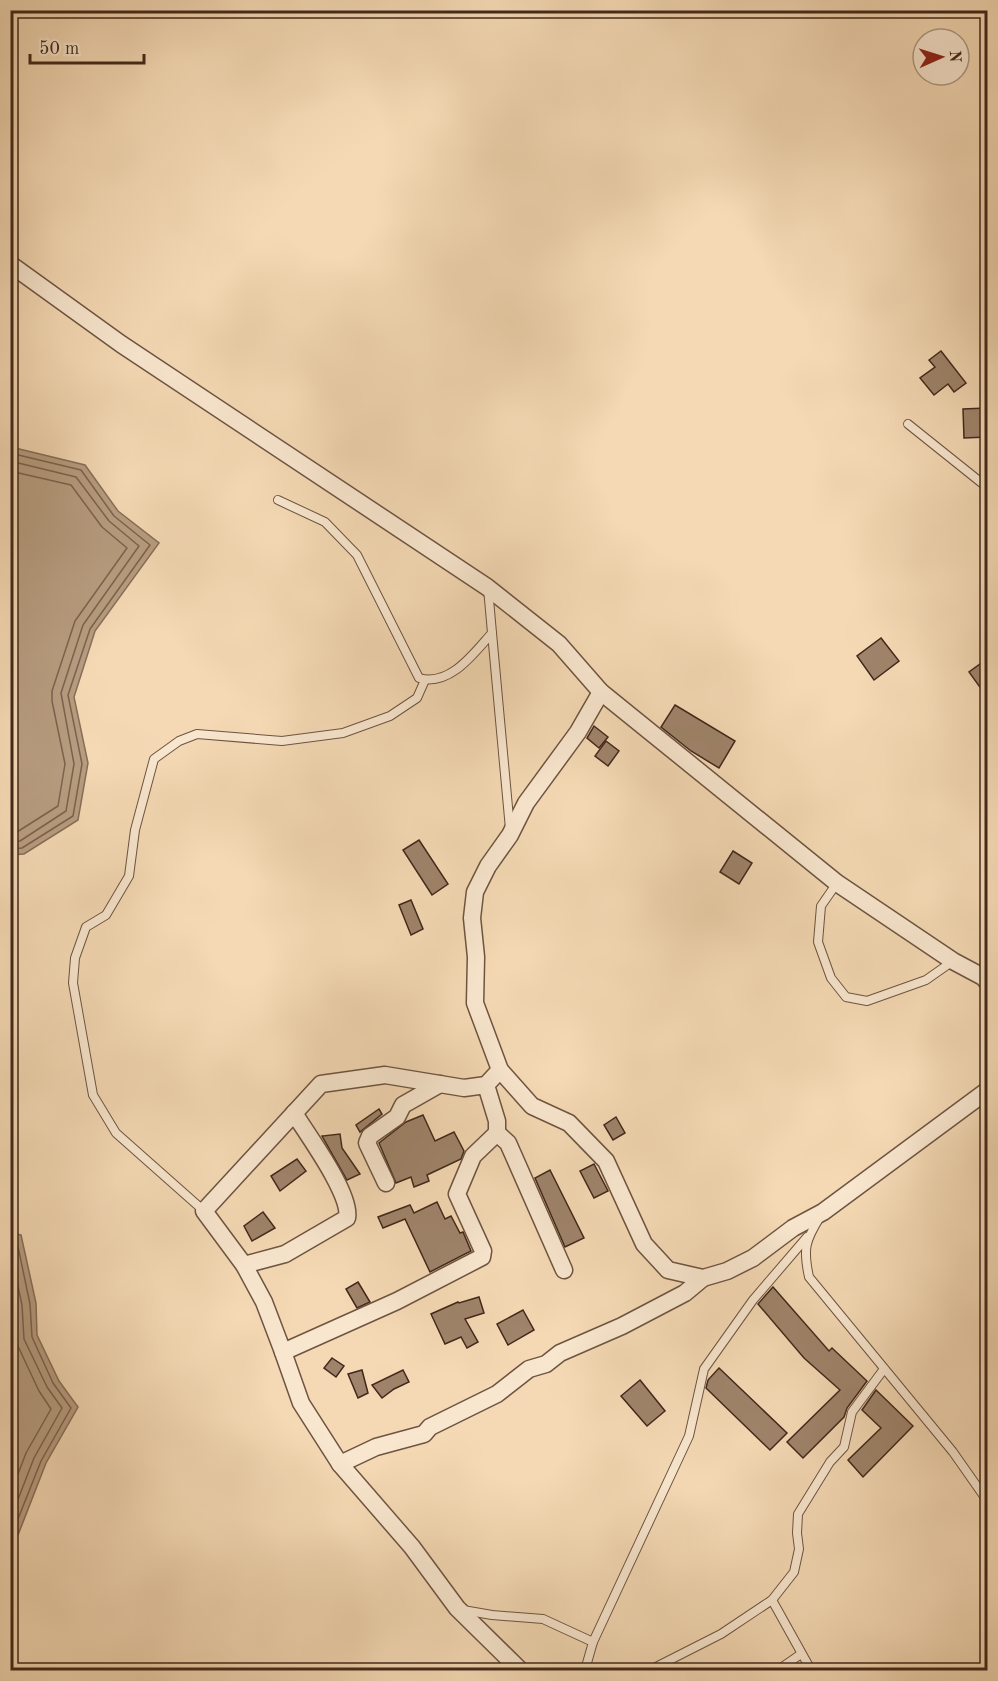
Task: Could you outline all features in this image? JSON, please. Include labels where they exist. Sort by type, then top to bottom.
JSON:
[{"type":"street","points":[[10,264],[121,344],[488,587],[559,644],[601,692],[837,883],[952,962],[986,978]]},
{"type":"street","points":[[601,692],[578,732],[526,803],[510,835],[488,866],[475,892],[472,918],[476,957],[475,1003],[500,1070],[532,1106],[569,1123],[606,1161],[644,1244],[668,1270],[703,1278]]},
{"type":"street","points":[[500,1070],[486,1085],[464,1088],[386,1075],[321,1084],[204,1211],[244,1265],[264,1302],[301,1403],[340,1464],[412,1546],[457,1608],[520,1671]]},
{"type":"street","points":[[386,1183],[367,1143],[370,1136],[397,1116],[403,1106],[440,1084]]},
{"type":"street","points":[[283,1352],[397,1301],[482,1257],[483,1251],[457,1194],[473,1156],[497,1133],[497,1121],[486,1085]]},
{"type":"street","points":[[340,1464],[376,1447],[424,1434],[430,1427],[497,1394],[529,1370],[546,1364],[560,1353],[622,1326],[685,1293],[703,1278],[727,1271],[753,1258],[793,1228],[823,1212],[987,1090]]},
{"type":"street","points":[[244,1265],[285,1254],[346,1218],[348,1210],[331,1170],[294,1113]]},
{"type":"street","points":[[497,1133],[508,1143],[564,1270]]},
{"type":"lane","points":[[908,423],[987,488]]},
{"type":"lane","points":[[278,500],[324,522],[357,555],[419,678],[425,680],[442,677],[462,666],[492,633]]},
{"type":"lane","points":[[488,587],[510,835]]},
{"type":"lane","points":[[204,1211],[116,1133],[93,1095],[73,983],[75,958],[87,927],[106,915],[129,876],[135,830],[153,759],[179,741],[197,734],[282,741],[344,733],[390,716],[417,698],[425,680]]},
{"type":"lane","points":[[837,883],[821,906],[818,942],[831,978],[846,997],[867,1001],[926,980],[952,962]]},
{"type":"lane","points":[[585,1671],[593,1642],[689,1436],[704,1369],[753,1300],[807,1237],[823,1212]]},
{"type":"lane","points":[[807,1237],[805,1258],[808,1277],[953,1452],[987,1502]]},
{"type":"lane","points":[[650,1671],[721,1634],[772,1600],[794,1572],[799,1549],[796,1533],[798,1514],[830,1462],[844,1447],[852,1412],[884,1369]]},
{"type":"lane","points":[[772,1600],[811,1671]]},
{"type":"lane","points":[[457,1608],[492,1615],[543,1619],[593,1642]]},
{"type":"lane","points":[[778,1671],[801,1654]]},
{"type":"water","points":[[11,447],[85,465],[118,511],[159,543],[95,631],[74,697],[88,763],[78,820],[24,854],[11,855]]},
{"type":"water","points":[[11,1233],[21,1235],[36,1303],[37,1335],[59,1381],[78,1407],[46,1463],[11,1553]]},
{"type":"building","points":[[941,351],[966,383],[954,392],[948,384],[934,395],[920,378],[935,367],[929,360]]},
{"type":"building","points":[[986,408],[987,437],[964,438],[963,409]]},
{"type":"building","points":[[881,638],[899,661],[874,680],[857,656]]},
{"type":"building","points":[[987,659],[987,697],[969,672]]},
{"type":"building","points":[[675,705],[735,741],[719,768],[691,751],[661,727]]},
{"type":"building","points":[[594,726],[608,737],[599,748],[587,738]]},
{"type":"building","points":[[606,741],[619,751],[608,766],[595,756]]},
{"type":"building","points":[[419,840],[448,884],[432,895],[403,850]]},
{"type":"building","points":[[733,851],[752,863],[739,884],[720,872]]},
{"type":"building","points":[[411,900],[423,929],[411,935],[399,905]]},
{"type":"building","points":[[379,1109],[382,1114],[360,1132],[356,1125]]},
{"type":"building","points":[[423,1115],[435,1141],[454,1132],[464,1151],[461,1159],[427,1175],[429,1181],[414,1187],[411,1177],[396,1183],[379,1143],[406,1122]]},
{"type":"building","points":[[616,1117],[625,1133],[613,1140],[604,1125]]},
{"type":"building","points":[[340,1134],[342,1148],[360,1174],[347,1180],[322,1136]]},
{"type":"building","points":[[297,1159],[306,1171],[280,1191],[271,1176]]},
{"type":"building","points":[[594,1164],[608,1191],[594,1198],[580,1171]]},
{"type":"building","points":[[550,1170],[584,1238],[565,1247],[535,1178]]},
{"type":"building","points":[[437,1202],[445,1219],[451,1216],[460,1233],[463,1232],[471,1251],[430,1272],[405,1219],[383,1228],[378,1217],[410,1205],[414,1213]]},
{"type":"building","points":[[263,1212],[275,1228],[252,1241],[244,1226]]},
{"type":"building","points":[[358,1282],[370,1302],[357,1308],[346,1289]]},
{"type":"building","points":[[773,1287],[829,1351],[832,1348],[867,1381],[847,1408],[844,1417],[803,1458],[787,1442],[840,1390],[804,1358],[758,1304]]},
{"type":"building","points":[[479,1297],[484,1313],[465,1319],[478,1342],[467,1348],[461,1337],[445,1344],[431,1314],[458,1302]]},
{"type":"building","points":[[523,1310],[534,1330],[508,1345],[497,1324]]},
{"type":"building","points":[[332,1358],[344,1366],[336,1377],[324,1368]]},
{"type":"building","points":[[719,1368],[787,1433],[770,1450],[706,1388],[708,1380]]},
{"type":"building","points":[[362,1370],[368,1393],[358,1398],[348,1374]]},
{"type":"building","points":[[403,1370],[409,1382],[382,1398],[372,1385]]},
{"type":"building","points":[[640,1380],[665,1411],[647,1426],[621,1396]]},
{"type":"building","points":[[876,1390],[913,1426],[863,1477],[848,1460],[881,1428],[862,1410]]}]
